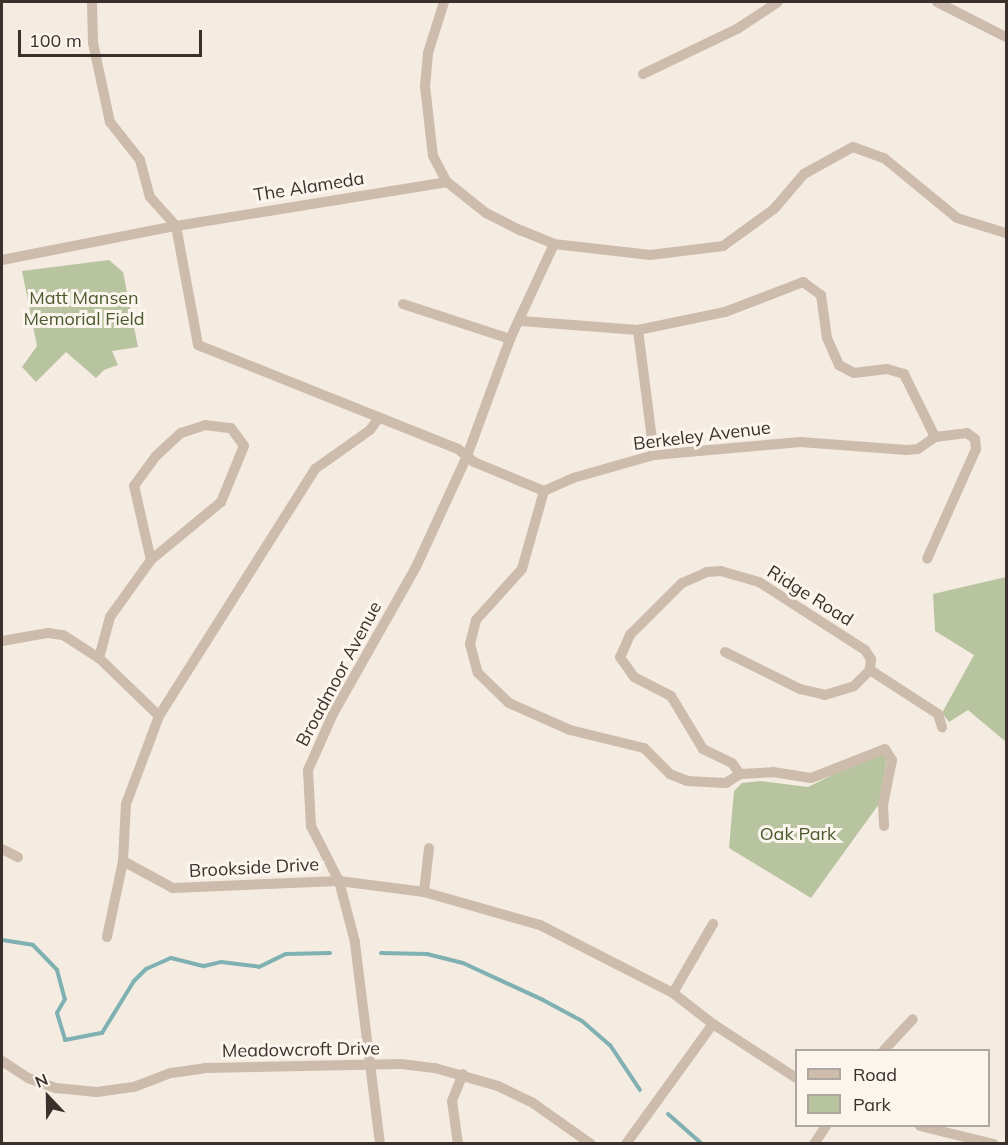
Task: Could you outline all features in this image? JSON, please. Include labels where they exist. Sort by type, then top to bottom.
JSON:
[{"type":"street","points":[[92,2],[93,44],[110,122],[140,160],[150,197],[176,226],[198,345],[467,456],[544,491],[522,569],[483,609],[474,626],[470,644],[478,673],[509,703],[570,730],[644,748],[670,774],[687,781],[726,783],[740,774],[772,772],[811,778],[885,749],[892,760],[883,805],[884,826]]},
{"type":"street","points":[[444,2],[428,53],[425,87],[433,156],[447,182],[486,213],[555,244],[650,255],[723,246],[774,209],[804,174],[853,147],[884,158],[957,218],[1006,232]]},
{"type":"street","points":[[643,74],[737,29],[778,2]]},
{"type":"street","points":[[937,2],[1006,37]]},
{"type":"street","name":"The Alameda","points":[[2,260],[176,226],[447,182]]},
{"type":"street","name":"Broadmoor Avenue","points":[[380,1143],[355,942],[339,880],[311,826],[308,770],[334,711],[416,567],[467,456],[510,339],[521,321],[555,244]]},
{"type":"street","points":[[521,321],[638,330],[725,312],[803,282],[821,296],[826,338],[839,365],[854,373],[887,369],[904,374],[935,437]]},
{"type":"street","points":[[403,304],[510,339]]},
{"type":"street","points":[[638,330],[654,455]]},
{"type":"street","points":[[107,937],[123,861],[126,804],[159,716],[315,469],[370,430],[378,419]]},
{"type":"street","points":[[99,658],[110,617],[151,560],[221,502],[244,446],[231,428],[205,425],[182,433],[156,456],[134,486],[151,560]]},
{"type":"street","name":"Berkeley Avenue","points":[[544,491],[573,478],[654,455],[800,442],[907,450],[918,449],[935,437],[967,433],[975,439],[976,449],[927,559]]},
{"type":"street","name":"Ridge Road","points":[[740,774],[732,763],[703,748],[671,696],[634,677],[620,657],[630,635],[682,583],[707,572],[721,571],[759,582],[865,650],[871,659],[870,669]]},
{"type":"street","points":[[2,641],[48,633],[63,635],[99,658],[159,716]]},
{"type":"street","points":[[725,652],[817,694],[834,695],[849,689],[870,669],[938,714],[942,727]]},
{"type":"street","points":[[424,892],[429,848]]},
{"type":"street","points":[[2,849],[18,857]]},
{"type":"street","name":"Brookside Drive","points":[[123,861],[173,888],[339,880],[424,892],[540,925],[673,993],[714,1024],[795,1077]]},
{"type":"street","points":[[673,993],[713,924]]},
{"type":"street","points":[[885,1049],[913,1018]]},
{"type":"street","points":[[626,1143],[714,1024]]},
{"type":"street","name":"Meadowcroft Drive","points":[[2,1061],[28,1077],[56,1088],[97,1092],[134,1087],[171,1073],[205,1068],[401,1064],[463,1074],[533,1103],[591,1143]]},
{"type":"street","points":[[458,1143],[452,1101],[463,1074]]},
{"type":"street","points":[[814,1143],[825,1127]]},
{"type":"street","points":[[928,1127],[994,1143]]},
{"type":"green space","name":"Matt Mansen Memorial Field","points":[[109,260],[123,272],[138,347],[112,351],[118,365],[104,370],[96,378],[66,352],[36,382],[22,367],[37,346],[22,271]]},
{"type":"green space","points":[[1006,577],[1006,742],[968,710],[949,722],[942,713],[974,655],[935,631],[933,594]]},
{"type":"green space","name":"Oak Park","points":[[885,749],[887,758],[879,804],[811,898],[729,848],[734,791],[742,783],[761,781],[808,787]]},
{"type":"waterway","points":[[2,940],[33,945],[57,970],[65,999],[57,1013],[65,1040],[102,1033],[134,981],[146,969],[171,958],[204,966],[221,962],[259,967],[286,954],[330,953]]},
{"type":"waterway","points":[[381,953],[427,954],[463,963],[543,1000],[582,1021],[610,1045],[640,1090]]},
{"type":"waterway","points":[[668,1114],[702,1144]]}]
